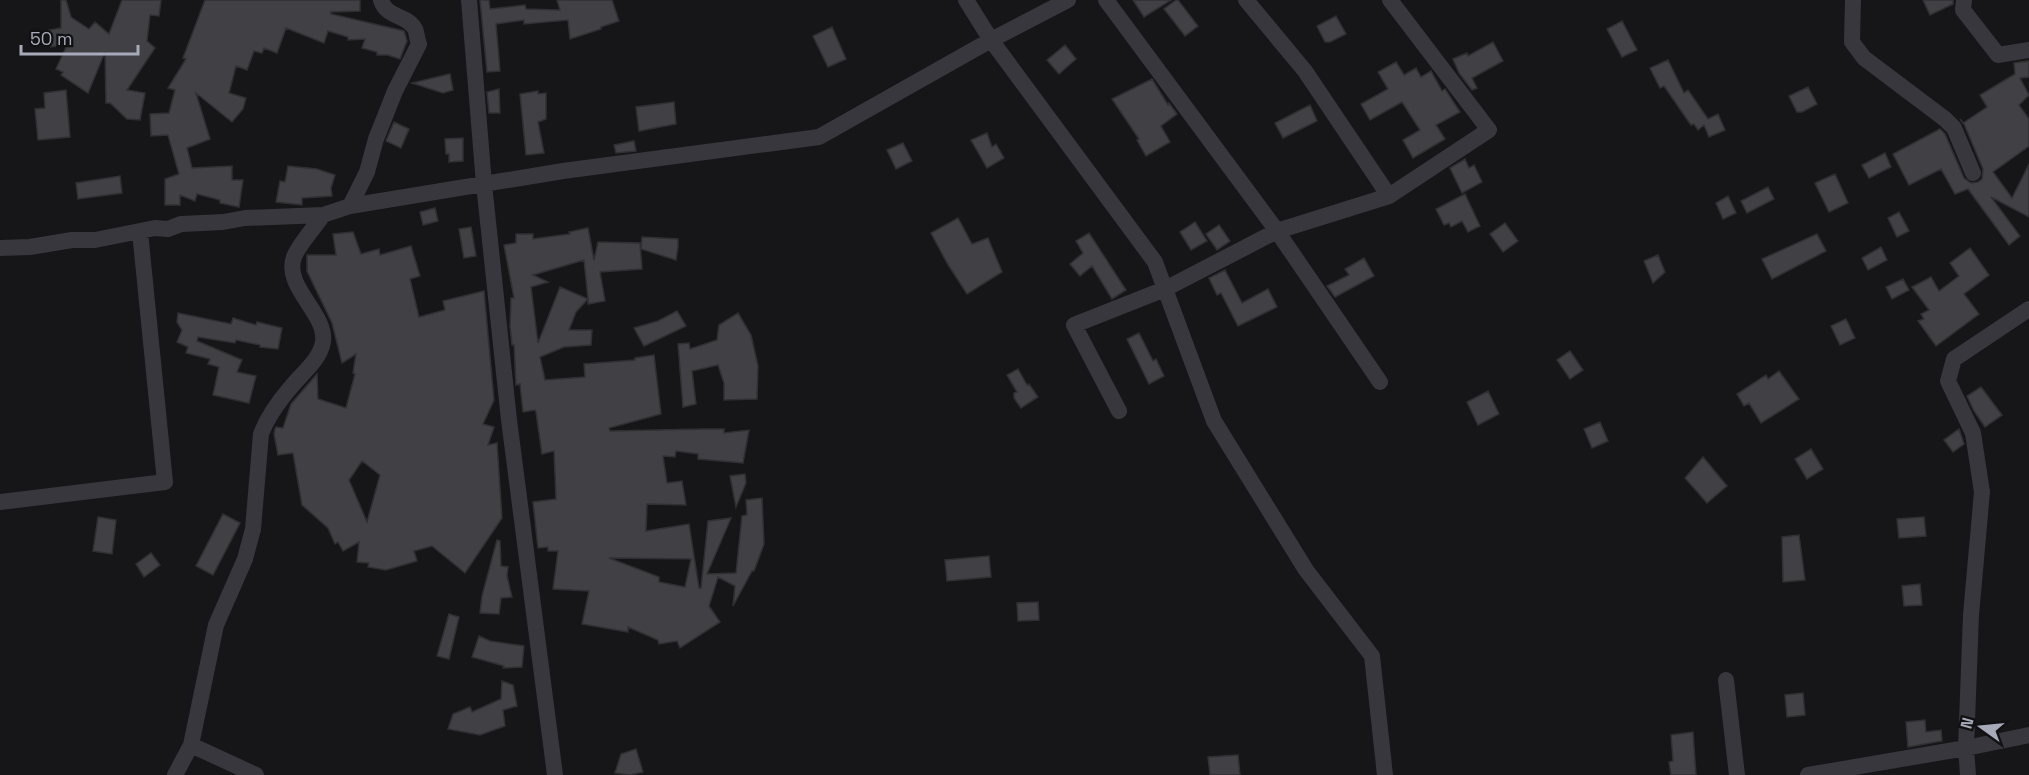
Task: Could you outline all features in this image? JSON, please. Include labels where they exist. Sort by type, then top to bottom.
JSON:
[{"type":"street","points":[[350,206],[367,172],[376,139],[395,91],[419,44],[414,28],[403,18],[394,16],[383,6],[381,0]]},
{"type":"street","points":[[468,0],[484,184],[509,420],[555,775]]},
{"type":"street","points":[[966,0],[991,40],[1155,262],[1215,421],[1306,570],[1372,656],[1385,775]]},
{"type":"street","points":[[0,248],[30,247],[72,240],[95,240],[155,228],[168,229],[181,224],[223,222],[245,218],[323,215],[350,206],[563,171],[819,137],[991,40],[1068,0]]},
{"type":"street","points":[[1106,0],[1277,231],[1380,382]]},
{"type":"street","points":[[1246,0],[1305,71],[1389,196]]},
{"type":"street","points":[[1119,411],[1074,325],[1165,289],[1277,231],[1389,196],[1489,130],[1390,0]]},
{"type":"street","points":[[1853,0],[1852,42],[1864,58],[1954,128],[1973,173]]},
{"type":"street","points":[[1964,0],[1963,10],[1998,55],[2029,50]]},
{"type":"street","points":[[175,775],[191,745],[216,625],[245,559],[253,529],[261,434],[289,389],[313,362],[324,340],[315,314],[295,282],[292,268],[296,252],[323,215]]},
{"type":"street","points":[[0,502],[165,482],[140,232]]},
{"type":"street","points":[[1968,775],[1966,748],[1971,615],[1982,492],[1973,433],[1948,381],[1954,359],[2029,309]]},
{"type":"street","points":[[1726,680],[1737,775]]},
{"type":"street","points":[[1808,775],[1833,773],[2029,735]]},
{"type":"street","points":[[191,745],[256,775]]},
{"type":"building","points":[[61,0],[66,0],[71,17],[89,29],[95,22],[109,34],[122,0],[161,0],[159,16],[150,15],[147,41],[155,48],[127,90],[145,93],[140,120],[127,119],[110,103],[106,103],[105,52],[88,93],[56,69],[67,45],[51,47],[49,30],[61,28]]},
{"type":"building","points":[[205,0],[360,0],[360,11],[331,12],[331,14],[404,31],[407,41],[400,59],[388,55],[377,55],[377,52],[362,48],[365,39],[348,40],[348,37],[328,31],[324,43],[286,28],[277,53],[264,48],[262,53],[254,51],[247,70],[236,66],[229,93],[246,98],[243,109],[232,122],[196,93],[210,139],[187,148],[192,168],[232,166],[232,180],[243,180],[239,207],[197,194],[195,201],[180,195],[180,205],[165,205],[165,179],[179,174],[168,135],[151,136],[150,114],[169,113],[175,90],[168,88],[186,59],[183,58]]},
{"type":"building","points":[[480,0],[489,0],[490,9],[525,5],[526,9],[560,10],[557,0],[612,0],[619,21],[570,39],[568,20],[524,24],[524,20],[496,24],[500,71],[487,72]]},
{"type":"building","points":[[1133,0],[1171,0],[1144,17]]},
{"type":"building","points":[[1176,0],[1198,26],[1185,36],[1164,9]]},
{"type":"building","points":[[1923,0],[1953,0],[1953,4],[1930,15]]},
{"type":"building","points":[[1336,16],[1346,34],[1325,42],[1317,26]]},
{"type":"building","points":[[1622,21],[1637,50],[1622,57],[1607,29]]},
{"type":"building","points":[[832,27],[846,59],[828,67],[813,36]]},
{"type":"building","points":[[1493,42],[1503,61],[1472,78],[1477,88],[1472,90],[1459,73],[1453,59],[1467,53],[1468,56]]},
{"type":"building","points":[[1065,45],[1076,59],[1059,74],[1047,60]]},
{"type":"building","points":[[1668,60],[1684,93],[1688,90],[1708,119],[1718,114],[1725,130],[1709,137],[1704,125],[1698,130],[1694,124],[1691,125],[1664,86],[1660,88],[1650,68]]},
{"type":"building","points":[[2029,61],[2029,77],[2020,78],[2029,95],[2019,105],[2029,119],[2029,146],[1993,172],[2012,198],[2029,164],[2029,217],[1991,197],[2020,236],[2009,245],[1968,189],[1955,194],[1941,169],[1909,185],[1893,154],[1940,129],[1945,134],[1964,178],[1971,183],[1978,182],[1982,179],[1983,169],[1963,123],[1987,107],[1980,95],[2015,74],[2014,63]]},
{"type":"building","points":[[1396,62],[1404,75],[1416,68],[1421,77],[1431,71],[1442,91],[1445,89],[1460,112],[1436,125],[1445,139],[1413,158],[1403,140],[1420,130],[1402,102],[1370,120],[1361,104],[1388,89],[1378,72]]},
{"type":"building","points":[[450,74],[453,90],[443,93],[412,83]]},
{"type":"building","points":[[1152,79],[1168,105],[1169,103],[1177,114],[1161,126],[1170,142],[1146,156],[1137,140],[1139,139],[1112,99]]},
{"type":"building","points":[[1808,87],[1817,104],[1802,112],[1797,112],[1789,96]]},
{"type":"building","points":[[499,89],[500,113],[489,113],[487,92]]},
{"type":"building","points":[[66,90],[70,137],[38,140],[35,109],[45,108],[44,93]]},
{"type":"building","points":[[538,91],[538,94],[546,93],[546,119],[538,122],[544,153],[526,155],[520,94]]},
{"type":"building","points":[[674,102],[676,124],[639,131],[636,107]]},
{"type":"building","points":[[1310,105],[1317,121],[1283,138],[1275,123]]},
{"type":"building","points":[[394,122],[409,129],[401,148],[386,141]]},
{"type":"building","points":[[987,133],[992,147],[996,144],[1004,158],[987,168],[971,140]]},
{"type":"building","points":[[463,138],[463,161],[449,162],[445,139]]},
{"type":"building","points":[[634,141],[636,151],[616,153],[614,145]]},
{"type":"building","points":[[903,143],[912,161],[896,169],[887,150]]},
{"type":"building","points":[[1885,153],[1891,167],[1869,178],[1862,165]]},
{"type":"building","points":[[1465,159],[1469,168],[1474,165],[1482,182],[1462,193],[1450,168]]},
{"type":"building","points":[[288,166],[317,169],[335,175],[331,188],[332,196],[302,198],[302,205],[276,202],[280,181],[285,182]]},
{"type":"building","points":[[1835,174],[1848,203],[1829,212],[1815,183]]},
{"type":"building","points":[[120,176],[122,193],[78,199],[76,183]]},
{"type":"building","points":[[1768,187],[1774,199],[1747,213],[1741,201]]},
{"type":"building","points":[[1465,194],[1480,226],[1468,232],[1462,221],[1451,227],[1449,223],[1444,225],[1436,209]]},
{"type":"building","points":[[1728,196],[1736,213],[1723,219],[1716,203]]},
{"type":"building","points":[[435,208],[438,221],[423,225],[420,212]]},
{"type":"building","points":[[1899,212],[1909,231],[1897,237],[1888,218]]},
{"type":"building","points":[[958,218],[972,244],[988,238],[1002,272],[967,294],[931,233]]},
{"type":"building","points":[[1195,222],[1207,241],[1191,250],[1180,232]]},
{"type":"building","points":[[1505,223],[1518,241],[1503,252],[1490,234]]},
{"type":"building","points":[[1219,225],[1230,241],[1217,250],[1206,234]]},
{"type":"building","points":[[471,227],[476,256],[464,258],[459,229]]},
{"type":"building","points":[[588,228],[594,260],[598,242],[640,243],[642,269],[600,272],[605,301],[588,304],[588,299],[576,312],[569,330],[592,330],[591,345],[564,347],[540,357],[545,380],[585,377],[584,364],[635,360],[635,358],[654,355],[661,414],[609,428],[610,431],[724,429],[724,433],[749,430],[743,463],[698,459],[698,454],[676,451],[675,457],[663,456],[667,483],[682,481],[686,505],[647,504],[646,531],[689,524],[699,588],[701,588],[708,521],[731,518],[707,574],[736,573],[742,516],[747,515],[746,500],[762,498],[764,544],[754,571],[733,606],[735,586],[718,577],[709,606],[720,622],[680,648],[677,641],[659,644],[658,640],[628,627],[628,632],[582,624],[589,591],[553,589],[558,551],[548,551],[548,547],[538,548],[533,502],[556,499],[554,451],[542,454],[536,412],[535,410],[523,412],[520,384],[516,385],[514,345],[512,345],[510,326],[511,298],[514,298],[504,245],[516,243],[516,234],[533,234],[533,239],[570,234],[569,232]],"holes":[[[584,260],[588,299],[560,287],[538,343],[531,287],[548,282],[533,275]],[[609,558],[691,559],[685,587],[659,582],[659,577]]]},
{"type":"building","points":[[353,232],[361,254],[379,249],[380,255],[411,246],[420,276],[410,279],[419,317],[445,310],[443,301],[484,291],[494,400],[483,424],[494,427],[488,445],[497,443],[502,518],[465,573],[432,546],[414,551],[417,561],[386,570],[368,567],[369,563],[357,562],[359,542],[343,551],[338,542],[335,544],[328,528],[302,505],[293,453],[278,455],[275,429],[276,427],[283,428],[291,404],[317,374],[318,399],[346,408],[355,374],[353,373],[356,354],[342,363],[332,323],[307,271],[307,255],[336,255],[333,234]],"holes":[[[362,461],[380,475],[367,522],[349,480]]]},
{"type":"building","points":[[1089,233],[1126,290],[1112,299],[1092,266],[1080,276],[1070,264],[1083,253],[1076,241]]},
{"type":"building","points":[[1817,234],[1826,251],[1772,279],[1762,259]]},
{"type":"building","points":[[642,237],[678,239],[676,260],[641,249]]},
{"type":"building","points":[[1881,247],[1887,260],[1868,270],[1862,258]]},
{"type":"building","points":[[1970,248],[1989,275],[1964,294],[1979,314],[1936,346],[1918,321],[1924,319],[1921,314],[1929,310],[1912,287],[1931,277],[1939,291],[1959,276],[1950,263]]},
{"type":"building","points":[[1658,255],[1665,272],[1653,283],[1644,261]]},
{"type":"building","points":[[1364,258],[1374,276],[1335,297],[1327,286],[1349,275],[1345,269]]},
{"type":"building","points":[[1225,270],[1242,303],[1268,289],[1277,307],[1238,326],[1221,293],[1217,295],[1209,278]]},
{"type":"building","points":[[1903,279],[1909,290],[1892,299],[1886,287]]},
{"type":"building","points":[[677,311],[686,326],[644,346],[634,328],[658,321]]},
{"type":"building","points":[[178,313],[231,324],[233,318],[256,325],[257,322],[282,328],[278,349],[260,347],[260,345],[236,340],[235,343],[198,337],[197,341],[242,360],[237,372],[256,376],[249,403],[213,395],[219,367],[208,364],[210,359],[186,353],[188,347],[177,342],[182,330],[177,322]]},
{"type":"building","points":[[738,313],[751,335],[758,366],[757,399],[724,400],[724,383],[718,365],[692,371],[696,404],[683,407],[678,344],[689,343],[690,349],[717,340],[719,325]]},
{"type":"building","points":[[1846,319],[1855,338],[1840,345],[1831,326]]},
{"type":"building","points":[[1139,333],[1153,361],[1156,359],[1164,376],[1149,384],[1127,339]]},
{"type":"building","points":[[1570,351],[1583,370],[1570,379],[1557,360]]},
{"type":"building","points":[[1018,369],[1027,385],[1029,384],[1038,397],[1021,408],[1014,398],[1014,393],[1017,392],[1007,375]]},
{"type":"building","points":[[1779,371],[1799,399],[1761,423],[1749,403],[1744,406],[1737,394],[1766,375],[1768,379]]},
{"type":"building","points":[[1981,387],[2002,415],[1985,427],[1967,396]]},
{"type":"building","points":[[1488,391],[1499,414],[1478,425],[1467,402]]},
{"type":"building","points":[[1600,422],[1608,441],[1592,448],[1584,429]]},
{"type":"building","points":[[1959,429],[1964,444],[1953,452],[1944,440]]},
{"type":"building","points":[[1811,449],[1823,469],[1807,479],[1795,459]]},
{"type":"building","points":[[1703,457],[1727,486],[1707,503],[1685,478]]},
{"type":"building","points":[[745,474],[746,483],[736,507],[730,476]]},
{"type":"building","points":[[223,514],[240,523],[213,575],[196,566]]},
{"type":"building","points":[[98,517],[116,520],[112,554],[93,551]]},
{"type":"building","points":[[1924,517],[1926,536],[1899,538],[1897,519]]},
{"type":"building","points":[[1799,535],[1805,580],[1783,582],[1782,537]]},
{"type":"building","points":[[497,540],[500,541],[501,566],[508,567],[507,576],[512,597],[501,598],[499,614],[480,613],[482,596]]},
{"type":"building","points":[[151,553],[160,565],[144,577],[136,564]]},
{"type":"building","points":[[989,556],[991,577],[947,581],[945,560]]},
{"type":"building","points":[[1920,584],[1922,605],[1904,606],[1902,586]]},
{"type":"building","points":[[1038,602],[1039,620],[1018,621],[1017,603]]},
{"type":"building","points":[[449,614],[459,617],[449,659],[437,656]]},
{"type":"building","points":[[479,636],[490,641],[524,646],[522,667],[503,668],[504,666],[472,657]]},
{"type":"building","points":[[502,681],[513,685],[517,706],[503,710],[505,726],[480,735],[448,729],[453,714],[470,707],[472,712],[501,699]]},
{"type":"building","points":[[1803,693],[1805,715],[1787,717],[1785,695]]},
{"type":"building","points":[[1925,720],[1926,732],[1941,730],[1942,741],[1908,747],[1906,722]]},
{"type":"building","points":[[1693,732],[1696,775],[1671,775],[1669,762],[1673,761],[1671,735]]},
{"type":"building","points":[[636,749],[643,772],[630,775],[615,773],[621,754]]},
{"type":"building","points":[[1238,755],[1240,775],[1210,775],[1208,757]]}]
